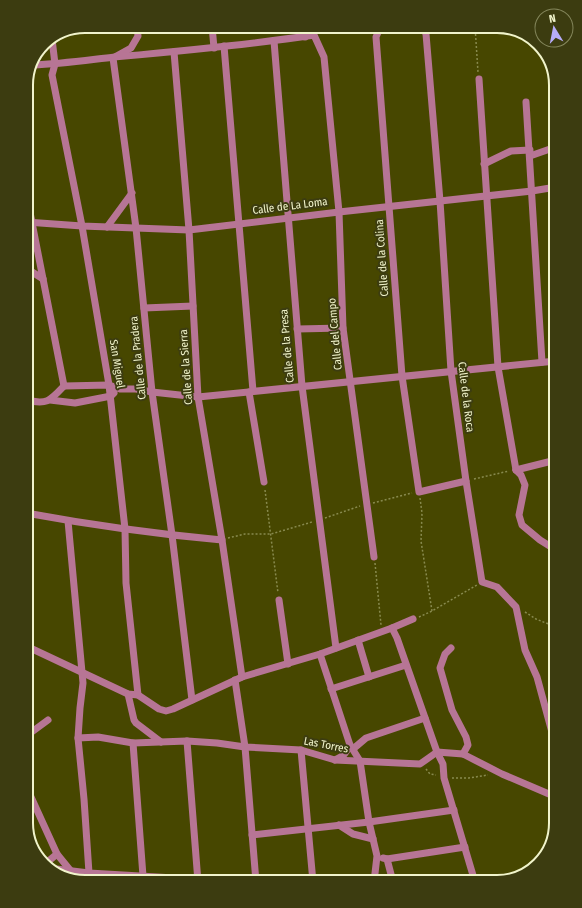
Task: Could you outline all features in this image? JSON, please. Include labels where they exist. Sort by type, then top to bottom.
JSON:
[{"type":"street","points":[[113,58],[131,48],[138,36],[138,33]]},
{"type":"street","points":[[213,33],[214,48]]},
{"type":"street","points":[[37,65],[274,41],[305,36],[305,33]]},
{"type":"street","name":"Calle de la Colina","points":[[377,33],[376,37],[402,376],[419,492]]},
{"type":"street","name":"Calle de la Roca","points":[[425,33],[440,201],[451,371],[482,582]]},
{"type":"street","name":"Calle del Campo","points":[[305,36],[314,35],[324,57],[339,212],[343,328],[374,557]]},
{"type":"street","name":"Calle de la Presa","points":[[274,41],[302,386],[336,648]]},
{"type":"street","name":"San Miguel","points":[[53,45],[55,64],[52,75],[82,226],[110,385],[125,529],[126,582],[138,695]]},
{"type":"street","points":[[224,46],[251,391],[264,482]]},
{"type":"street","name":"Calle de la Sierra","points":[[174,52],[189,230],[198,396],[222,540],[239,679],[255,875]]},
{"type":"street","name":"Calle de la Pradera","points":[[113,58],[132,193],[152,392],[172,535],[192,700]]},
{"type":"street","points":[[479,79],[498,367],[516,470],[521,475],[525,485],[519,515],[522,525],[549,545]]},
{"type":"street","points":[[526,102],[542,362]]},
{"type":"street","points":[[484,164],[511,151],[530,153],[549,149]]},
{"type":"street","name":"Calle de La Loma","points":[[33,222],[82,226],[189,230],[288,217],[549,188]]},
{"type":"street","points":[[107,227],[132,193]]},
{"type":"street","points":[[33,234],[64,386]]},
{"type":"street","points":[[33,273],[43,279]]},
{"type":"street","points":[[144,308],[193,306]]},
{"type":"street","points":[[297,329],[343,328]]},
{"type":"street","points":[[50,400],[64,386],[110,385],[120,389],[136,389],[198,396],[549,362]]},
{"type":"street","points":[[33,401],[50,400],[75,403],[111,396],[120,389]]},
{"type":"street","points":[[516,470],[549,462]]},
{"type":"street","points":[[419,492],[466,481]]},
{"type":"street","points":[[33,515],[125,529],[222,540]]},
{"type":"street","points":[[68,521],[83,683],[78,738],[89,873]]},
{"type":"street","points":[[482,582],[497,587],[516,607],[525,650],[537,677],[549,721]]},
{"type":"street","points":[[279,600],[288,664]]},
{"type":"street","points":[[33,649],[128,694],[138,695],[159,709],[166,711],[239,679],[320,654],[382,632],[413,619]]},
{"type":"street","points":[[392,628],[397,638],[436,752],[443,764],[444,778],[473,875]]},
{"type":"street","points":[[358,640],[369,677]]},
{"type":"street","points":[[451,648],[445,654],[440,668],[452,710],[466,737],[468,745],[463,754]]},
{"type":"street","points":[[320,654],[351,747],[360,761],[368,822],[377,856],[375,875]]},
{"type":"street","points":[[331,689],[406,665]]},
{"type":"street","points":[[128,694],[136,723],[161,742]]},
{"type":"street","points":[[335,760],[343,756],[351,747],[366,738],[425,718]]},
{"type":"street","points":[[33,731],[48,720]]},
{"type":"street","name":"Las Torres","points":[[78,738],[98,737],[133,742],[218,742],[245,747],[301,750],[335,760],[420,764]]},
{"type":"street","points":[[187,741],[198,875]]},
{"type":"street","points":[[133,742],[143,875]]},
{"type":"street","points":[[301,750],[312,875]]},
{"type":"street","points":[[420,764],[436,752],[463,754],[502,774],[549,794]]},
{"type":"street","points":[[33,801],[57,854],[70,870]]},
{"type":"street","points":[[252,835],[368,822],[454,810]]},
{"type":"street","points":[[339,825],[353,834],[373,840]]},
{"type":"street","points":[[377,856],[387,859],[465,847]]},
{"type":"street","points":[[49,860],[57,854]]},
{"type":"street","points":[[387,859],[391,875]]},
{"type":"street","points":[[61,869],[89,873],[125,875]]},
{"type":"path","points":[[476,33],[479,79]]},
{"type":"path","points":[[466,481],[516,470]]},
{"type":"path","points":[[264,482],[279,600]]},
{"type":"path","points":[[419,492],[422,513],[421,541],[432,612]]},
{"type":"path","points":[[374,557],[382,632]]},
{"type":"path","points":[[413,619],[432,612],[482,582]]},
{"type":"path","points":[[516,607],[536,619],[549,624]]},
{"type":"path","points":[[420,764],[430,774],[444,778],[470,778],[502,774]]}]
